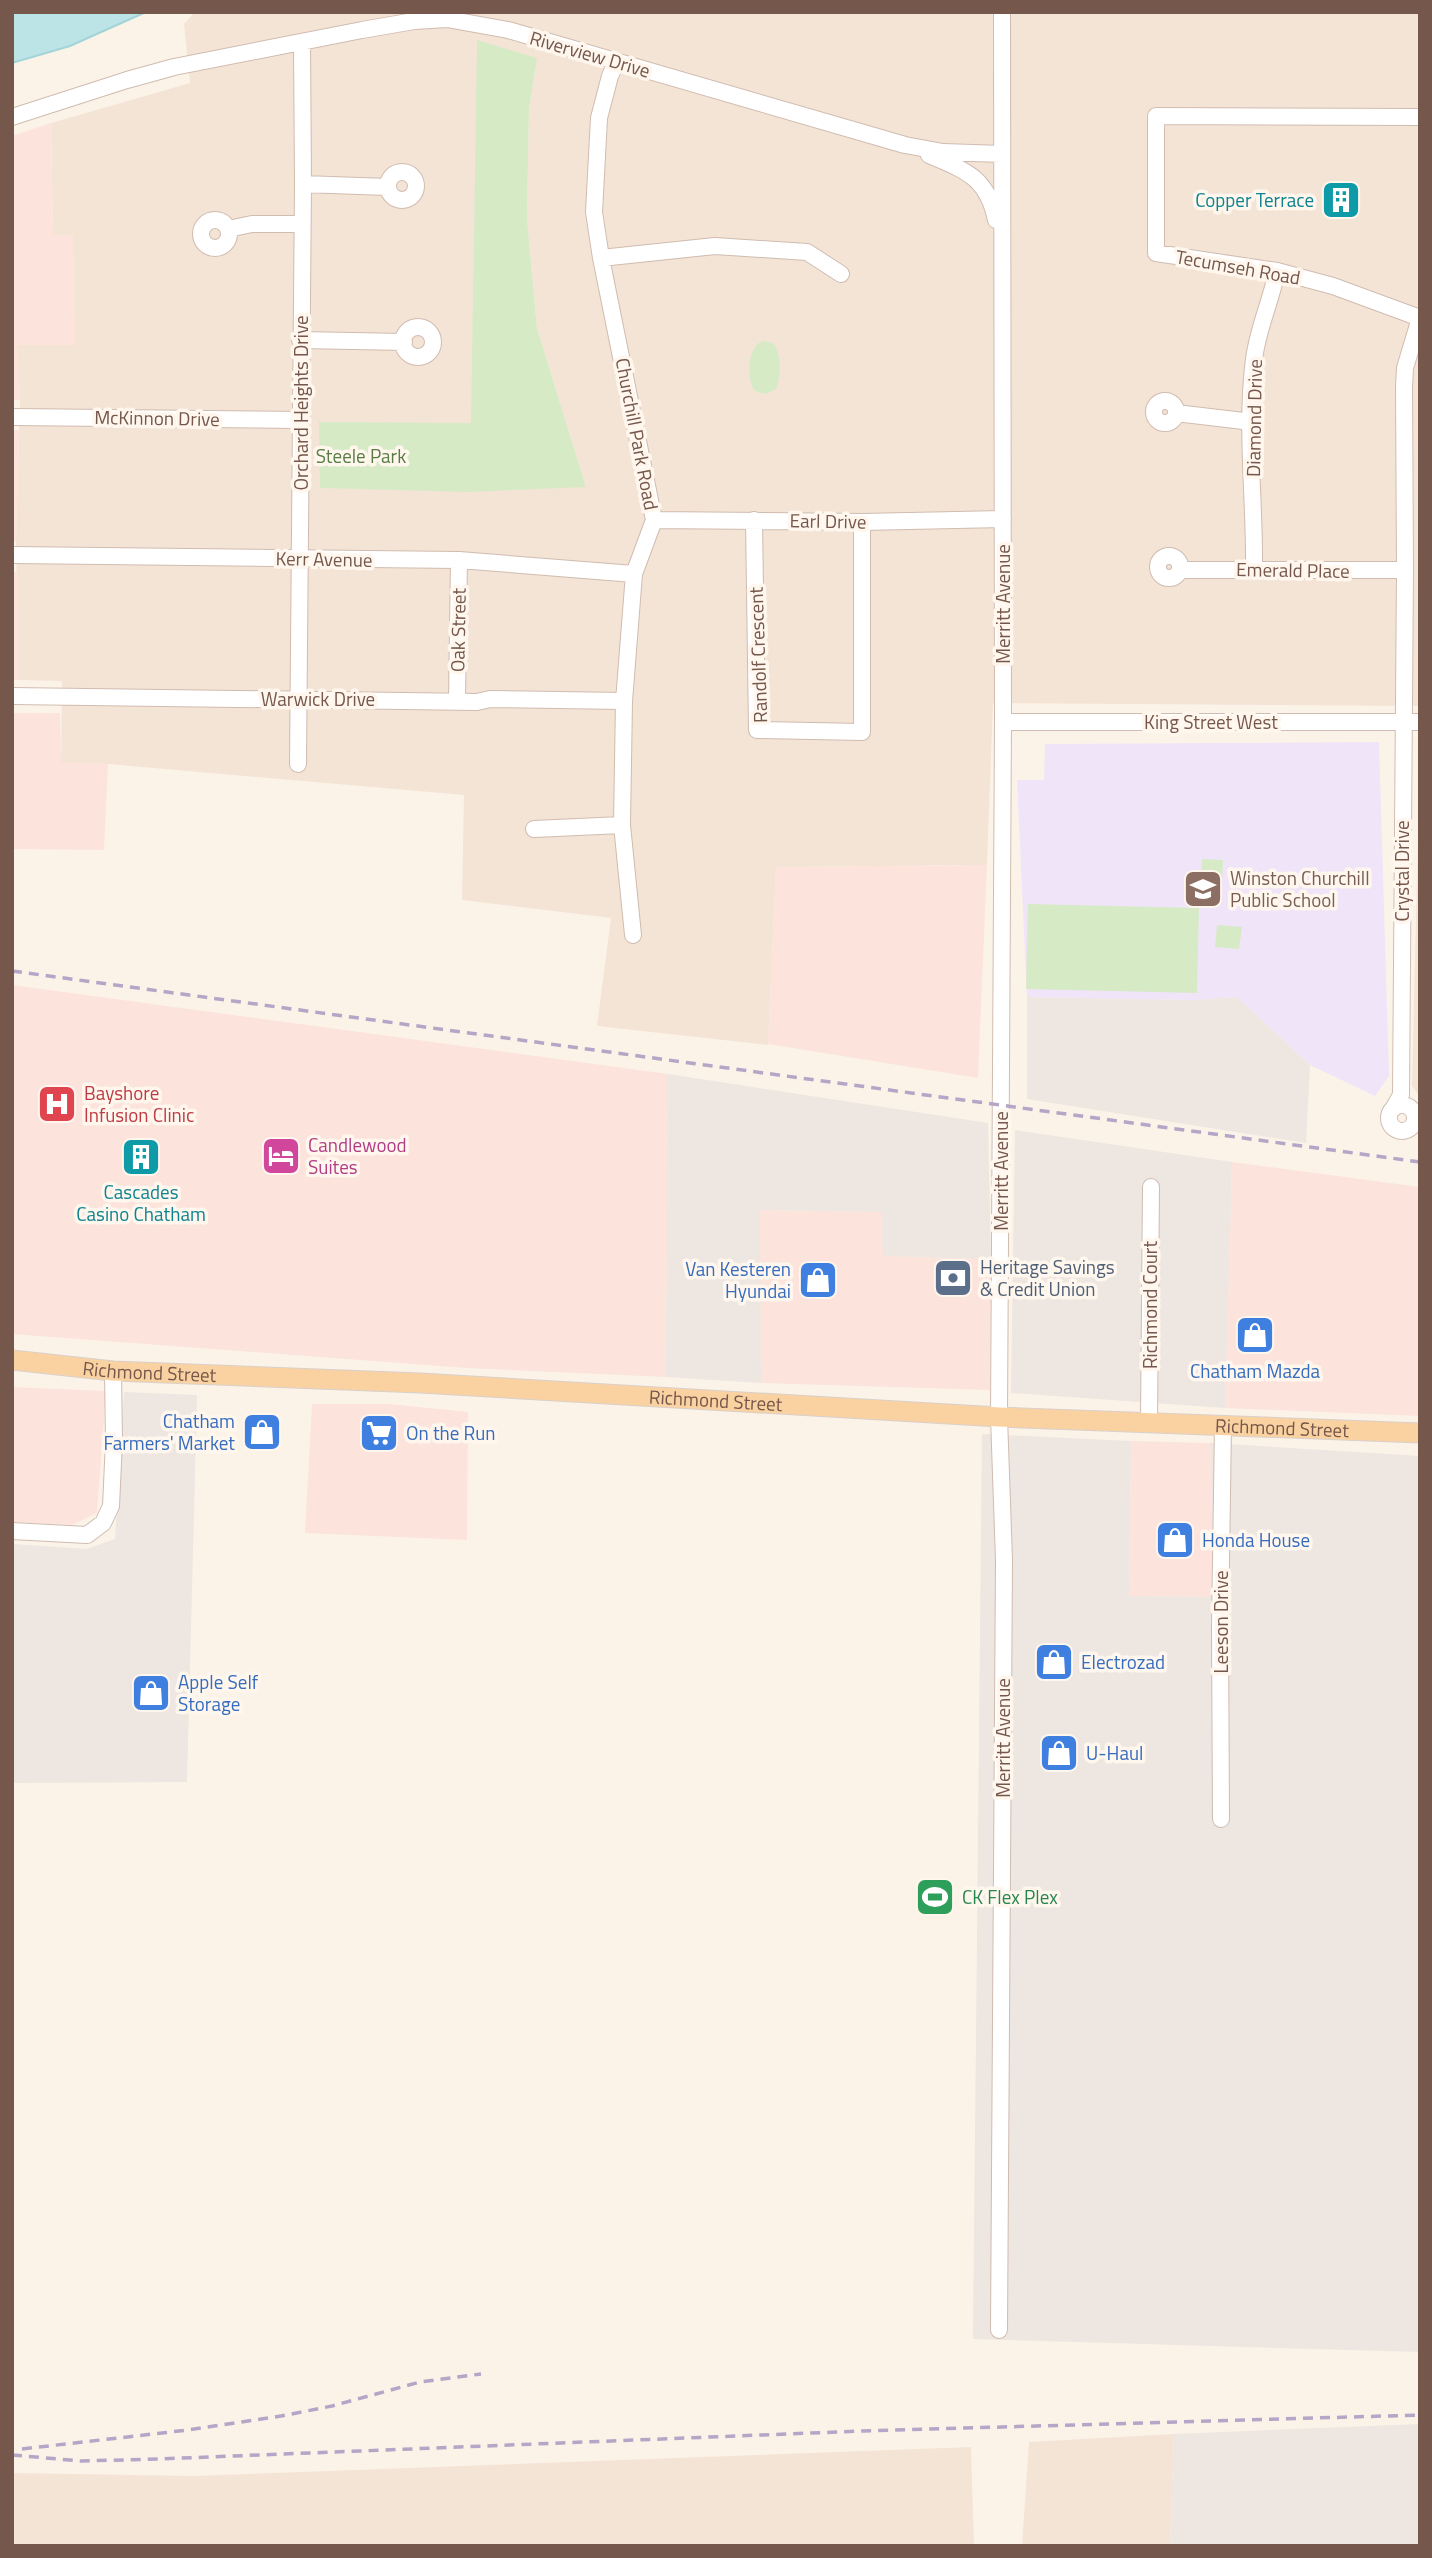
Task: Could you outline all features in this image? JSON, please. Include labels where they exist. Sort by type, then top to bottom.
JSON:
[{"type":"main road","name":"Richmond Street","points":[[19,1359],[113,1371],[431,1384],[999,1417],[1420,1433]]},
{"type":"street","name":"Merritt Avenue","points":[[999,2330],[1004,1550],[999,1417],[1003,722],[1002,12]]},
{"type":"street","name":"Riverview Drive","points":[[12,117],[174,67],[402,23],[447,19],[497,27],[905,145],[943,152],[1002,154]]},
{"type":"street","name":"Orchard Heights Drive","points":[[298,764],[302,43]]},
{"type":"street","name":"Churchill Park Road","points":[[617,61],[609,79],[597,133],[594,212],[654,520],[634,574],[624,701],[622,825],[632,935]]},
{"type":"street","name":"Tecumseh Road","points":[[1420,117],[1156,116],[1156,253],[1277,271],[1333,286],[1420,318]]},
{"type":"street","points":[[905,145],[962,169],[979,181],[991,201],[1002,243]]},
{"type":"street","points":[[303,184],[388,187]]},
{"type":"street","points":[[228,229],[252,224],[302,224]]},
{"type":"street","points":[[601,258],[715,246],[768,249],[807,252],[841,274]]},
{"type":"street","name":"Diamond Drive","points":[[1254,569],[1254,361],[1258,332],[1277,271]]},
{"type":"street","name":"Crystal Drive","points":[[1393,1109],[1401,1091],[1412,722],[1405,570],[1405,378],[1420,318]]},
{"type":"street","points":[[300,340],[404,342]]},
{"type":"street","points":[[1176,413],[1252,422]]},
{"type":"street","name":"McKinnon Drive","points":[[12,417],[301,420]]},
{"type":"street","name":"Earl Drive","points":[[654,520],[862,522],[1003,519]]},
{"type":"street","name":"Randolf Crescent","points":[[754,520],[757,730],[862,732],[862,522]]},
{"type":"street","name":"Kerr Avenue","points":[[12,555],[459,560],[634,574]]},
{"type":"street","name":"Oak Street","points":[[457,700],[459,560]]},
{"type":"street","name":"Emerald Place","points":[[1180,570],[1405,570]]},
{"type":"street","name":"Warwick Drive","points":[[12,696],[477,702],[490,699],[624,701]]},
{"type":"street","name":"King Street West","points":[[1003,722],[1412,722]]},
{"type":"street","points":[[534,829],[622,825]]},
{"type":"street","name":"Crystal Drive","points":[[1401,1091],[1411,1109]]},
{"type":"street","points":[[1402,1105],[1411,1109],[1415,1115],[1413,1125],[1402,1131],[1391,1124],[1390,1115],[1393,1109],[1402,1105]]},
{"type":"street","name":"Richmond Court","points":[[1149,1422],[1151,1187]]},
{"type":"street","points":[[12,1531],[87,1535],[103,1523],[111,1506],[113,1371]]},
{"type":"street","name":"Leeson Drive","points":[[1221,1819],[1223,1425]]},
{"type":"shaded area","points":[[195,12],[1420,12],[1420,706],[993,703],[987,865],[776,867],[768,1045],[597,1026],[611,918],[462,900],[464,795],[108,764],[61,763],[62,681],[19,680],[16,541],[20,400],[17,345],[74,345],[73,235],[53,235],[51,123],[190,83],[184,24]],"holes":[[[537,58],[529,110],[527,218],[537,328],[586,487],[320,422],[473,424]]]},
{"type":"shaded area","points":[[51,123],[53,235],[73,235],[75,345],[17,345],[20,400],[12,400],[12,136]]},
{"type":"shaded area","points":[[12,430],[19,430],[16,541],[12,541]]},
{"type":"shaded area","points":[[12,572],[18,572],[19,680],[12,680]]},
{"type":"shaded area","points":[[12,713],[60,713],[61,762],[108,764],[104,850],[12,849]]},
{"type":"shaded area","name":"Winston Churchill Public School","points":[[1379,742],[1389,1076],[1375,1096],[1310,1065],[1237,997],[1194,1000],[1027,997],[1017,780],[1044,780],[1045,744]]},
{"type":"shaded area","points":[[1420,748],[1420,1097],[1412,1086]]},
{"type":"shaded area","points":[[987,865],[978,1078],[768,1044],[776,867]]},
{"type":"shaded area","points":[[12,985],[668,1074],[666,1377],[466,1368],[12,1334]]},
{"type":"shaded area","points":[[1027,997],[1194,1000],[1237,997],[1310,1065],[1306,1143],[1027,1099]]},
{"type":"shaded area","points":[[668,1074],[988,1123],[991,1259],[883,1256],[881,1212],[760,1210],[761,1383],[666,1377]]},
{"type":"shaded area","points":[[1015,1130],[1232,1162],[1225,1408],[1011,1393]]},
{"type":"shaded area","points":[[1232,1162],[1420,1187],[1420,1416],[1225,1408]]},
{"type":"shaded area","points":[[759,1210],[881,1212],[883,1256],[991,1259],[990,1390],[761,1383]]},
{"type":"shaded area","points":[[12,1387],[106,1391],[97,1513],[72,1525],[12,1522]]},
{"type":"shaded area","points":[[124,1392],[197,1395],[187,1782],[12,1783],[12,1544],[87,1549],[115,1539]]},
{"type":"shaded area","points":[[312,1404],[389,1404],[468,1412],[467,1540],[305,1533]]},
{"type":"shaded area","points":[[982,1434],[1131,1441],[1129,1596],[1214,1597],[1210,1443],[1420,1456],[1420,2352],[973,2339]]},
{"type":"shaded area","points":[[1131,1441],[1210,1443],[1214,1597],[1129,1596]]},
{"type":"shaded area","points":[[1420,2424],[1420,2546],[1170,2546],[1174,2434]]},
{"type":"shaded area","points":[[1174,2434],[1170,2546],[1022,2546],[1029,2442]]},
{"type":"shaded area","points":[[971,2447],[974,2546],[12,2546],[12,2473],[194,2476]]},
{"type":"green space","name":"Steele Park","points":[[477,40],[537,58],[529,110],[527,218],[537,328],[586,487],[470,492],[320,488],[319,422],[471,423]]},
{"type":"green space","points":[[763,341],[773,343],[776,347],[780,365],[776,389],[766,394],[755,391],[749,371],[754,349]]},
{"type":"green space","points":[[1202,859],[1223,860],[1222,882],[1201,882]]},
{"type":"green space","points":[[1028,904],[1199,908],[1197,993],[1026,989]]},
{"type":"green space","points":[[1217,925],[1242,927],[1239,949],[1215,947]]},
{"type":"water","points":[[12,12],[146,12],[70,46],[12,63]]},
{"type":"railway","points":[[12,971],[1420,1162]]},
{"type":"railway","points":[[22,2449],[188,2430],[281,2416],[332,2406],[420,2382],[481,2374]]},
{"type":"railway","points":[[12,2455],[81,2461],[158,2459],[862,2431],[1420,2415]]},
{"type":"place","name":"Copper Terrace","points":[[1341,200]]},
{"type":"place","name":"Winston Churchill Public School","points":[[1203,889]]},
{"type":"place","name":"Bayshore Infusion Clinic","points":[[57,1104]]},
{"type":"place","name":"Candlewood Suites","points":[[281,1156]]},
{"type":"place","name":"Cascades Casino Chatham","points":[[141,1157]]},
{"type":"place","name":"Heritage Savings & Credit Union","points":[[953,1278]]},
{"type":"place","name":"Van Kesteren Hyundai","points":[[818,1280]]},
{"type":"place","name":"Chatham Mazda","points":[[1255,1335]]},
{"type":"place","name":"Chatham Farmers' Market","points":[[262,1432]]},
{"type":"place","name":"On the Run","points":[[379,1433]]},
{"type":"place","name":"Honda House","points":[[1175,1540]]},
{"type":"place","name":"Electrozad","points":[[1054,1662]]},
{"type":"place","name":"Apple Self Storage","points":[[151,1693]]},
{"type":"place","name":"U-Haul","points":[[1059,1753]]},
{"type":"place","name":"CK Flex Plex","points":[[935,1897]]}]
